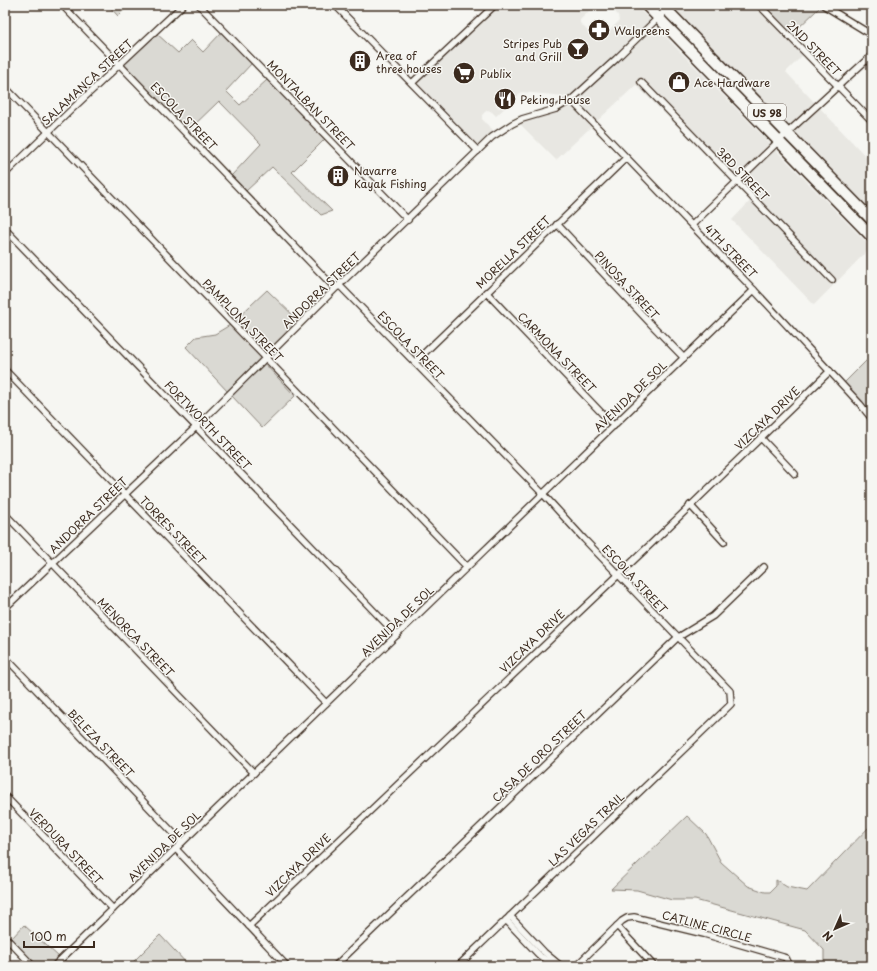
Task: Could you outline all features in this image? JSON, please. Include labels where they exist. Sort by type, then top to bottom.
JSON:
[{"type":"highway","name":"US 98","points":[[646,5],[871,235]]},
{"type":"highway","name":"US 98","points":[[664,7],[872,220]]},
{"type":"street","name":"ESCOLA STREET","points":[[62,5],[333,286],[341,287],[415,362],[543,494],[677,638],[730,691],[731,704],[728,708]]},
{"type":"street","name":"SALAMANCA STREET","points":[[5,174],[183,5]]},
{"type":"street","name":"MONTALBAN STREET","points":[[199,5],[408,220]]},
{"type":"street","points":[[335,5],[478,151]]},
{"type":"street","points":[[412,83],[495,5]]},
{"type":"street","name":"2ND STREET","points":[[759,5],[872,121]]},
{"type":"street","points":[[823,5],[872,35]]},
{"type":"street","name":"ANDORRA STREET","points":[[5,608],[196,427],[337,287],[408,220],[492,137],[522,119],[556,109],[571,100],[658,18],[664,7]]},
{"type":"street","points":[[692,225],[787,133],[872,55]]},
{"type":"street","name":"3RD STREET","points":[[641,82],[832,280]]},
{"type":"street","name":"PAMPLONA STREET","points":[[5,87],[467,567]]},
{"type":"street","name":"4TH STREET","points":[[571,100],[754,290],[830,371],[872,419]]},
{"type":"street","name":"MORELLA STREET","points":[[415,362],[626,158]]},
{"type":"street","name":"PINOSA STREET","points":[[557,224],[684,358]]},
{"type":"street","name":"FORTWORTH STREET","points":[[5,229],[397,635]]},
{"type":"street","name":"AVENIDA DE SOL","points":[[54,966],[754,290]]},
{"type":"street","name":"CARMONA STREET","points":[[486,292],[614,426]]},
{"type":"street","name":"TORRES STREET","points":[[5,370],[326,703]]},
{"type":"street","name":"VIZCAYA DRIVE","points":[[249,926],[830,371]]},
{"type":"street","points":[[761,438],[795,474]]},
{"type":"street","points":[[690,505],[724,542]]},
{"type":"street","name":"MENORCA STREET","points":[[5,514],[254,773]]},
{"type":"street","name":"CASA DE ORO STREET","points":[[334,966],[677,638],[713,616],[764,567]]},
{"type":"street","name":"BELEZA STREET","points":[[5,657],[182,842]]},
{"type":"street","name":"LAS VEGAS TRAIL","points":[[458,966],[728,708]]},
{"type":"street","name":"VERDURA STREET","points":[[5,796],[112,909]]},
{"type":"street","points":[[176,849],[287,966]]},
{"type":"street","name":"CATLINE CIRCLE","points":[[576,966],[617,926],[627,918],[634,917],[704,934],[783,956],[786,958],[790,966]]},
{"type":"street","points":[[508,918],[540,956],[556,966]]},
{"type":"street","points":[[508,918],[561,966]]},
{"type":"street","points":[[617,926],[654,966]]},
{"type":"street","points":[[5,937],[33,966]]},
{"type":"shaded area","points":[[108,5],[129,5],[118,16]]},
{"type":"shaded area","points":[[489,5],[595,5],[580,20],[580,23],[597,41],[600,40],[619,21],[618,15],[608,5],[635,5],[651,21],[568,99],[564,96],[522,92],[496,116],[488,110],[485,112],[482,115],[482,119],[495,132],[478,148],[412,80]],"holes":[[[574,39],[577,39],[588,50],[588,53],[582,58],[579,59],[568,48],[568,45]],[[507,90],[510,90],[513,93],[513,96],[499,108],[496,105],[496,101]]]},
{"type":"shaded area","points":[[671,5],[755,5],[803,55],[786,72],[816,104],[790,128]]},
{"type":"shaded area","points":[[762,5],[817,5],[820,7],[791,35]]},
{"type":"shaded area","points":[[654,25],[772,145],[737,179],[641,79],[637,83],[722,171],[636,85],[596,122],[575,100]]},
{"type":"shaded area","points":[[222,32],[252,63],[226,91],[240,105],[268,79],[325,139],[292,172],[332,211],[321,215],[272,167],[246,191],[231,176],[261,144],[219,101],[188,131],[123,64],[156,33],[178,53],[191,40],[203,52]]},
{"type":"shaded area","points":[[571,103],[592,126],[556,160],[519,123],[557,112]]},
{"type":"shaded area","points":[[819,107],[872,163],[872,212],[793,131]]},
{"type":"shaded area","points":[[775,149],[871,247],[814,305],[732,220],[751,200],[832,283],[835,280],[741,182]]},
{"type":"shaded area","points":[[267,290],[299,321],[266,354],[234,321]]},
{"type":"shaded area","points":[[230,325],[262,358],[228,392],[186,347],[196,337],[215,334]]},
{"type":"shaded area","points":[[872,355],[872,415],[844,383]]},
{"type":"shaded area","points":[[264,363],[295,396],[262,428],[231,395]]},
{"type":"shaded area","points":[[687,816],[706,834],[721,862],[748,886],[765,892],[770,892],[776,886],[776,880],[787,887],[807,891],[872,824],[872,966],[824,966],[824,950],[805,930],[695,900],[672,900],[637,890],[611,889]]},
{"type":"shaded area","points":[[24,925],[59,957],[50,966],[37,966],[11,939]]},
{"type":"shaded area","points":[[160,935],[189,966],[129,966]]},
{"type":"place","name":"Walgreens","points":[[599,30]]},
{"type":"place","name":"Stripes Pub and Grill","points":[[578,49]]},
{"type":"place","name":"Area of three houses","points":[[360,61]]},
{"type":"place","name":"Publix","points":[[464,73]]},
{"type":"place","name":"Ace Hardware","points":[[679,82]]},
{"type":"place","name":"Peking House","points":[[505,99]]},
{"type":"place","name":"Navarre Kayak Fishing","points":[[338,176]]}]
